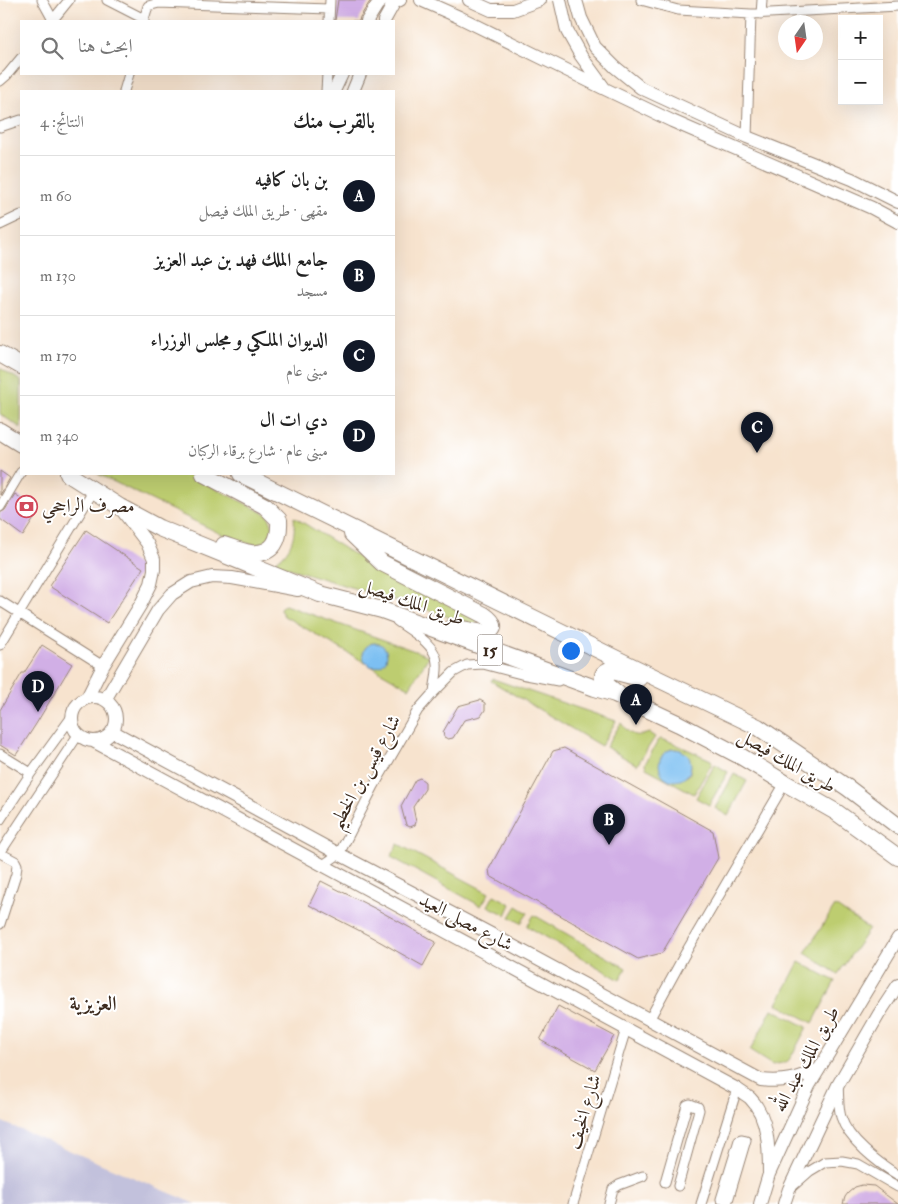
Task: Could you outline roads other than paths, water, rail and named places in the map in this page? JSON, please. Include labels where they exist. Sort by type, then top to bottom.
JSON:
[{"type":"highway","points":[[0,431],[20,443]]},
{"type":"highway","name":"طريق الملك فيصل","points":[[70,475],[120,507],[159,528],[320,594],[382,610],[615,694],[679,724],[742,757],[785,784],[836,812],[898,857]]},
{"type":"highway","points":[[159,528],[252,553],[266,551],[275,545],[280,530],[279,520],[265,506],[206,475]]},
{"type":"highway","name":"طريق الملك فيصل","points":[[244,475],[758,727],[848,788],[898,826]]},
{"type":"highway","points":[[340,522],[382,563],[484,615],[491,620],[493,625],[489,632],[484,633],[401,617]]},
{"type":"highway","points":[[625,699],[608,686],[603,679],[603,673],[609,670],[658,682],[689,694]]},
{"type":"street","points":[[42,0],[52,20]]},
{"type":"street","points":[[53,20],[69,0]]},
{"type":"street","points":[[107,0],[144,20],[148,6],[159,3],[330,4],[329,20]]},
{"type":"street","points":[[368,20],[377,5],[383,0]]},
{"type":"street","points":[[385,20],[394,3],[400,0]]},
{"type":"street","points":[[421,0],[672,121],[872,208],[898,222]]},
{"type":"street","points":[[469,0],[490,10],[513,10],[540,0]]},
{"type":"street","points":[[560,0],[566,30],[581,56],[605,89]]},
{"type":"street","points":[[576,0],[581,18],[596,48],[615,67],[641,88],[747,137],[852,179],[898,202]]},
{"type":"street","points":[[641,0],[678,10],[752,14],[898,6]]},
{"type":"street","points":[[761,14],[762,0]]},
{"type":"street","points":[[747,137],[752,14]]},
{"type":"street","points":[[0,81],[20,59]]},
{"type":"street","points":[[124,90],[129,75]]},
{"type":"street","points":[[326,90],[327,75]]},
{"type":"street","points":[[334,90],[342,75]]},
{"type":"street","points":[[353,90],[360,75]]},
{"type":"street","points":[[0,127],[20,120]]},
{"type":"street","points":[[0,225],[20,215]]},
{"type":"street","points":[[0,507],[20,474]]},
{"type":"street","points":[[0,645],[94,490]]},
{"type":"street","points":[[87,698],[141,604],[151,584],[154,570],[154,559],[147,543],[120,507]]},
{"type":"street","points":[[105,700],[158,610],[172,594],[191,582],[212,577],[232,578],[320,594]]},
{"type":"street","points":[[0,602],[104,666]]},
{"type":"street","points":[[382,610],[429,645],[435,654],[437,663],[434,692]]},
{"type":"street","name":"شارع قيس بن الخطيم","points":[[323,866],[338,854],[374,786],[418,710],[454,672],[467,664],[483,664],[521,674],[596,688]]},
{"type":"street","points":[[87,698],[105,700],[114,711],[116,718],[112,731],[104,738],[93,741],[82,738],[78,735],[72,724],[73,712],[76,706],[87,698]]},
{"type":"street","points":[[0,820],[30,773],[72,718]]},
{"type":"street","name":"شارع مصلى العيد","points":[[112,731],[761,1080],[775,1082],[792,1079],[819,1069]]},
{"type":"street","points":[[0,924],[16,874],[17,865],[15,861],[0,853],[78,735]]},
{"type":"street","name":"شارع مصلى العيد","points":[[93,741],[737,1089],[751,1099],[765,1126],[769,1144],[769,1174]]},
{"type":"street","points":[[0,754],[30,773]]},
{"type":"street","points":[[649,1020],[672,977],[785,784]]},
{"type":"street","name":"طريق الملك عبد الله","points":[[760,1204],[769,1174],[809,1086],[898,938]]},
{"type":"street","points":[[784,1204],[789,1189],[838,1085],[898,985]]},
{"type":"street","name":"شارع الخيف","points":[[573,1204],[626,1029]]},
{"type":"street","points":[[719,1079],[728,1082],[736,1077],[736,1070],[730,1064]]},
{"type":"street","points":[[838,1085],[841,1116],[846,1128],[852,1137],[874,1158],[898,1175]]},
{"type":"street","points":[[700,1204],[737,1089]]},
{"type":"street","points":[[665,1182],[687,1105],[698,1106],[699,1110],[678,1186]]},
{"type":"street","points":[[738,1140],[746,1140],[746,1143],[725,1201],[738,1140]]},
{"type":"street","points":[[789,1189],[810,1171],[825,1162],[842,1161],[858,1164],[898,1188]]},
{"type":"street","points":[[609,1204],[613,1188],[643,1176]]},
{"type":"water","points":[[375,643],[380,644],[386,650],[386,660],[380,666],[375,667],[370,666],[364,660],[363,655],[364,650],[370,644]]},
{"type":"water","points":[[675,749],[687,753],[691,765],[687,777],[675,781],[663,777],[659,765],[663,753]]},
{"type":"place","name":"الديوان الملكي و مجلس الوزراء","points":[[757,453]]},
{"type":"place","name":"مصرف الراجحي","points":[[26,506]]},
{"type":"place","name":"دي ات ال","points":[[38,712]]},
{"type":"place","name":"بن بان كافيه","points":[[636,725]]},
{"type":"place","name":"جامع الملك فهد بن عبد العزيز","points":[[609,845]]},
{"type":"district","name":"العزيزية","points":[[93,1003]]}]
